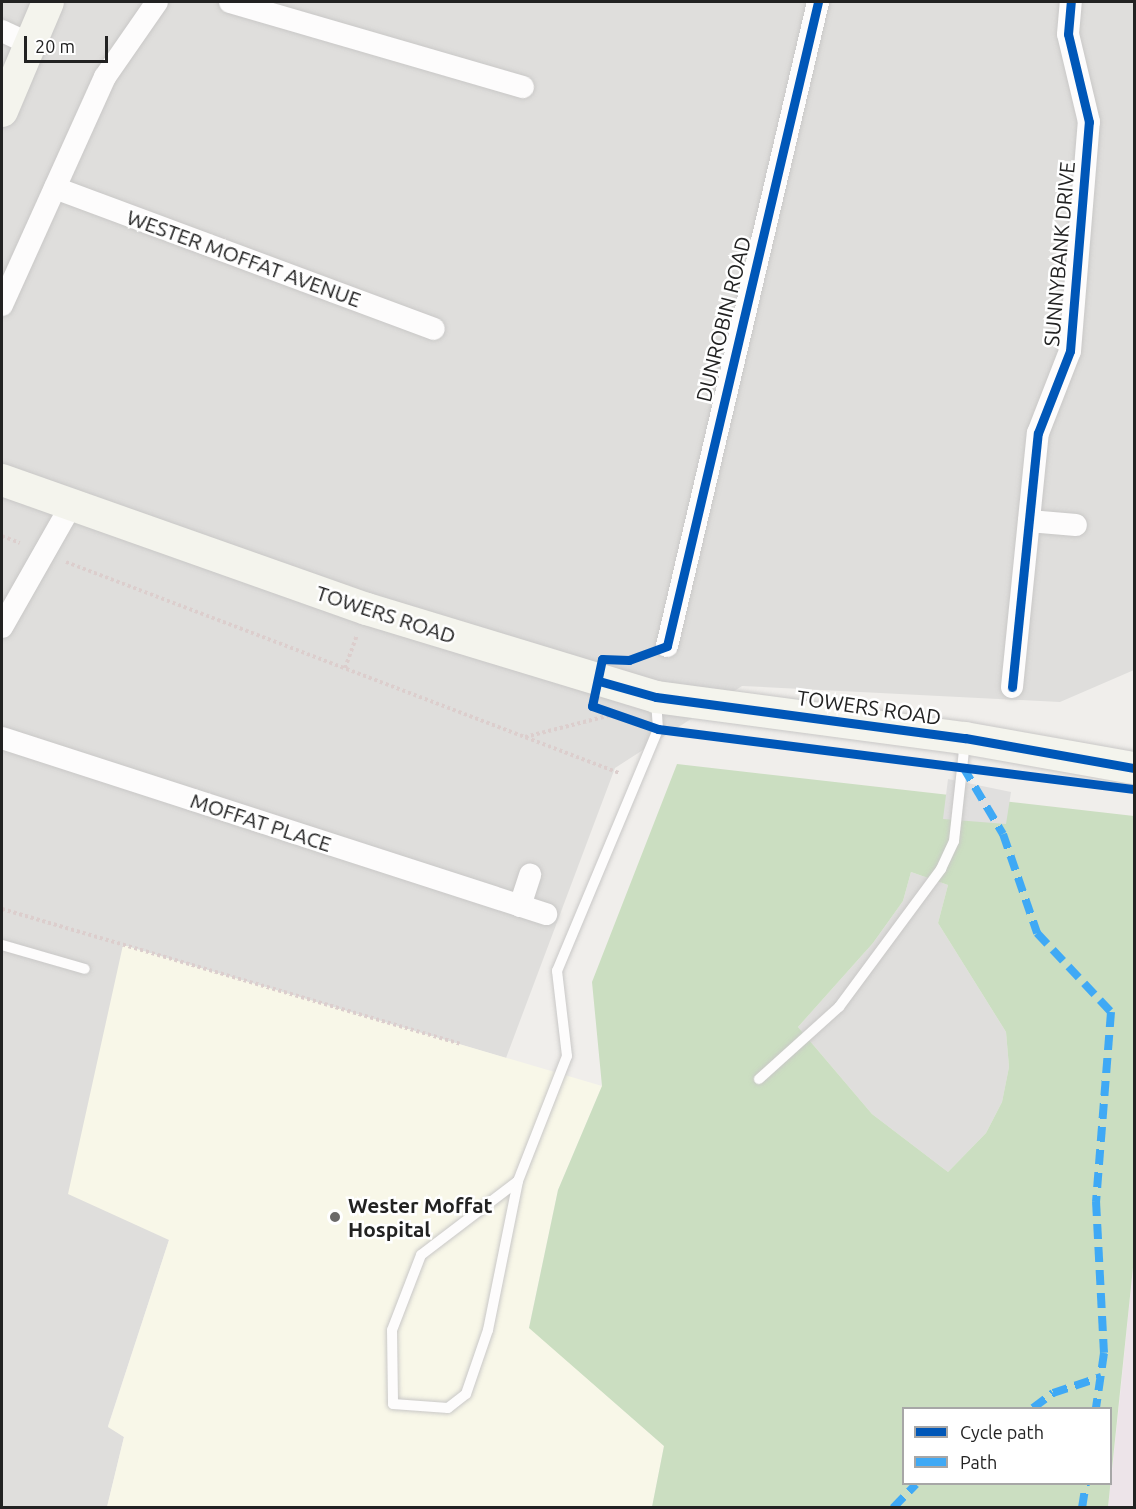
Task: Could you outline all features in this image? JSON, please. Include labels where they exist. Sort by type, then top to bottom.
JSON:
[{"type":"main road","points":[[2,111],[48,2]]},
{"type":"main road","name":"TOWERS ROAD","points":[[2,480],[73,502],[367,609],[656,697],[965,738],[1134,768]]},
{"type":"street","points":[[2,305],[105,77],[157,2]]},
{"type":"street","points":[[230,2],[266,5],[522,87]]},
{"type":"street","name":"DUNROBIN ROAD","points":[[667,646],[818,2]]},
{"type":"street","name":"SUNNYBANK DRIVE","points":[[1012,687],[1038,434],[1070,351],[1089,122],[1068,34],[1071,2]]},
{"type":"street","points":[[2,31],[30,44]]},
{"type":"street","name":"WESTER MOFFAT AVENUE","points":[[55,188],[434,329]]},
{"type":"street","points":[[2,627],[73,502]]},
{"type":"street","points":[[1029,521],[1077,525]]},
{"type":"street","name":"MOFFAT PLACE","points":[[2,738],[546,914]]},
{"type":"street","points":[[520,906],[530,875]]},
{"type":"lane","points":[[518,1181],[421,1255],[392,1330],[393,1404],[448,1408],[466,1394],[488,1330],[518,1181],[567,1056],[557,970],[658,729],[656,697]]},
{"type":"lane","points":[[759,1079],[839,1007],[942,869],[954,841],[965,738]]},
{"type":"lane","points":[[2,945],[85,969]]},
{"type":"path","points":[[2,536],[637,780]]},
{"type":"path","points":[[599,681],[592,706],[658,729]]},
{"type":"path","points":[[525,737],[618,714]]},
{"type":"path","points":[[2,909],[460,1044]]},
{"type":"shaded area","points":[[2,2],[1134,2],[1134,670],[1060,702],[742,686],[615,768],[506,1058],[123,945],[169,1240],[108,1426],[124,1437],[107,1507],[2,1508]]},
{"type":"shaded area","points":[[948,779],[1011,792],[1006,824],[943,819]]},
{"type":"shaded area","points":[[911,872],[948,885],[938,923],[1006,1032],[1009,1067],[1002,1102],[986,1133],[948,1172],[872,1114],[798,1027],[873,943],[903,901]]},
{"type":"shaded area","name":"Wester Moffat Hospital","points":[[123,945],[602,1086],[558,1190],[529,1327],[664,1446],[652,1507],[107,1507],[124,1437],[108,1427],[169,1240],[68,1194]]},
{"type":"shaded area","points":[[1134,1258],[1134,1507],[1108,1508]]},
{"type":"green space","points":[[677,764],[1134,816],[1134,1258],[1112,1469],[1112,1407],[902,1407],[902,1485],[1110,1485],[1108,1507],[652,1507],[664,1446],[529,1328],[558,1190],[602,1086],[592,982]],"holes":[[[911,872],[948,885],[938,923],[1006,1032],[1009,1067],[1002,1102],[986,1133],[948,1172],[872,1114],[798,1027],[873,943],[903,901]]]},
{"type":"marked path","points":[[963,767],[1003,834],[1037,933],[1111,1012],[1096,1201],[1104,1353],[1096,1407]]},
{"type":"marked path","points":[[1034,1407],[1053,1393],[1101,1377]]},
{"type":"marked path","points":[[893,1508],[915,1485]]},
{"type":"marked path","points":[[1082,1508],[1086,1485]]},
{"type":"cycle path","points":[[818,2],[667,646],[629,660],[602,659],[592,706],[658,729],[1134,789]]},
{"type":"cycle path","points":[[1012,687],[1038,433],[1070,351],[1089,122],[1068,34],[1071,2]]},
{"type":"cycle path","points":[[599,681],[656,697],[965,738],[1134,768]]},
{"type":"place","name":"Wester Moffat Hospital","points":[[335,1217]]}]
